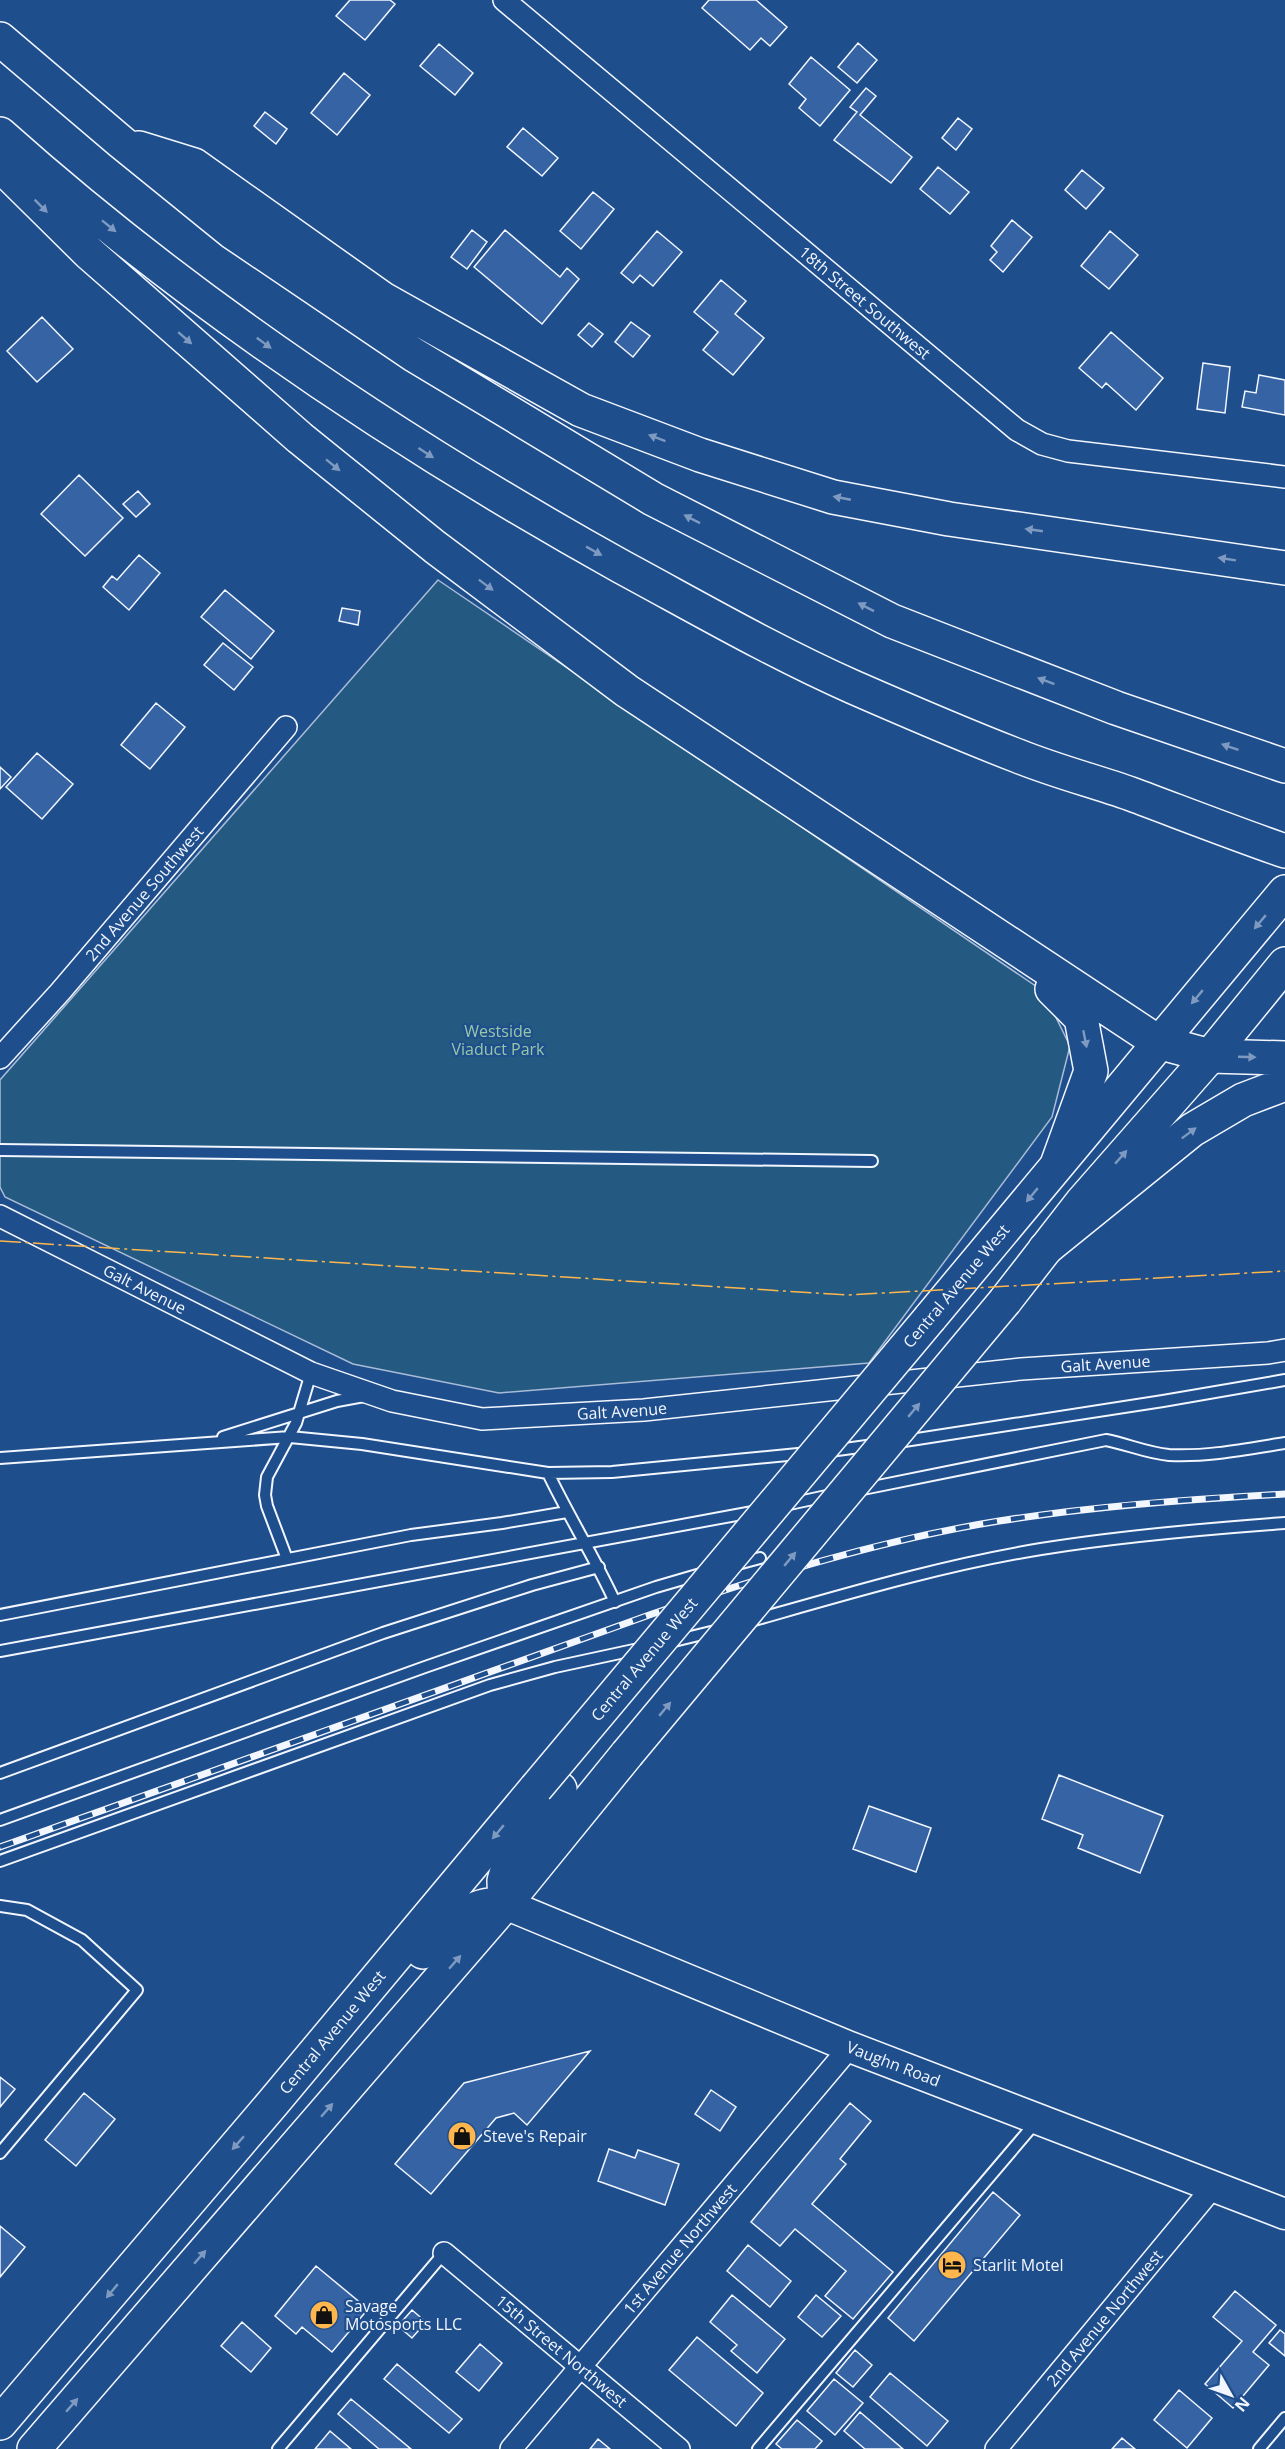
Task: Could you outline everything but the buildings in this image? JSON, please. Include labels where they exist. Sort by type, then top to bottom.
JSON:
[{"type":"highway","points":[[0,39],[232,232],[414,355],[653,499],[892,621],[1116,708],[1285,766]]},
{"type":"highway","points":[[0,134],[52,180],[156,264],[328,389],[437,460],[570,538],[707,613],[851,686],[1021,758],[1127,793],[1285,851]]},
{"type":"highway","points":[[121,142],[194,165],[382,299],[581,410],[700,455],[845,499],[949,519],[1285,568]]},
{"type":"highway","points":[[0,165],[89,253],[300,438],[435,547],[627,691],[1011,947],[1158,1042],[1210,1056],[1285,1058]]},
{"type":"highway","name":"Central Avenue West","points":[[0,2423],[272,2104],[548,1788],[672,1626],[1285,892]]},
{"type":"highway","points":[[1011,947],[1081,1018],[1091,1071],[1058,1162]]},
{"type":"highway","points":[[34,2449],[505,1905],[627,1754],[1005,1301],[1082,1202],[1210,1056],[1283,966]]},
{"type":"highway","points":[[1045,1249],[1192,1130],[1243,1100],[1285,1083]]},
{"type":"highway","points":[[505,1905],[504,1881],[511,1856],[548,1788]]},
{"type":"highway","points":[[272,2104],[374,2004],[450,1925],[462,1915],[480,1906],[505,1905]]},
{"type":"main road","name":"Vaughn Road","points":[[505,1905],[850,2047],[1285,2214]]},
{"type":"street","name":"18th Street Southwest","points":[[504,0],[1017,430],[1042,444],[1068,451],[1285,477]]},
{"type":"street","name":"2nd Avenue Southwest","points":[[0,1058],[60,992],[286,727]]},
{"type":"street","name":"Galt Avenue","points":[[0,1216],[311,1373],[392,1401],[482,1419],[644,1410],[1021,1368],[1268,1353],[1285,1350]]},
{"type":"street","name":"1st Avenue Northwest","points":[[511,2449],[850,2047]]},
{"type":"street","name":"2nd Avenue Northwest","points":[[996,2449],[1213,2187]]},
{"type":"street","name":"15th Street Northwest","points":[[444,2253],[679,2449]]},
{"type":"lane","points":[[0,1150],[872,1161]]},
{"type":"lane","points":[[286,1559],[265,1495],[267,1477],[290,1437],[300,1413],[311,1373]]},
{"type":"lane","points":[[0,1458],[290,1437],[363,1444],[548,1473],[612,1472],[849,1448],[981,1430],[1285,1380]]},
{"type":"lane","points":[[207,1442],[347,1399],[376,1395]]},
{"type":"lane","points":[[0,1652],[586,1544],[1106,1440],[1123,1443],[1145,1452],[1170,1455],[1222,1453],[1285,1443]]},
{"type":"lane","points":[[548,1473],[567,1512],[599,1567],[615,1602]]},
{"type":"lane","points":[[0,1615],[411,1535],[567,1512]]},
{"type":"lane","points":[[0,1861],[490,1685],[555,1667],[699,1636],[841,1594],[1039,1550],[1190,1530],[1285,1523]]},
{"type":"lane","points":[[0,1820],[425,1667],[694,1575],[760,1558]]},
{"type":"lane","points":[[0,1773],[383,1633],[532,1585],[599,1567]]},
{"type":"lane","points":[[0,1906],[27,1910],[82,1940],[137,1990],[0,2153]]},
{"type":"lane","points":[[758,2449],[1038,2120]]},
{"type":"lane","points":[[278,2449],[444,2253]]},
{"type":"lane","points":[[1259,2449],[1285,2418]]},
{"type":"green space","name":"Westside Viaduct Park","points":[[438,580],[1043,991],[1070,1046],[1052,1117],[869,1363],[499,1393],[353,1364],[5,1197],[0,1187],[0,1080]]},
{"type":"railway","points":[[0,1847],[652,1614],[824,1560],[911,1538],[999,1521],[1142,1504],[1285,1494]]},
{"type":"power","points":[[0,1241],[847,1295],[1285,1271]]},
{"type":"place","name":"Steve's Repair","points":[[462,2136]]},
{"type":"place","name":"Starlit Motel","points":[[952,2265]]},
{"type":"place","name":"Savage Motosports LLC","points":[[324,2315]]}]
